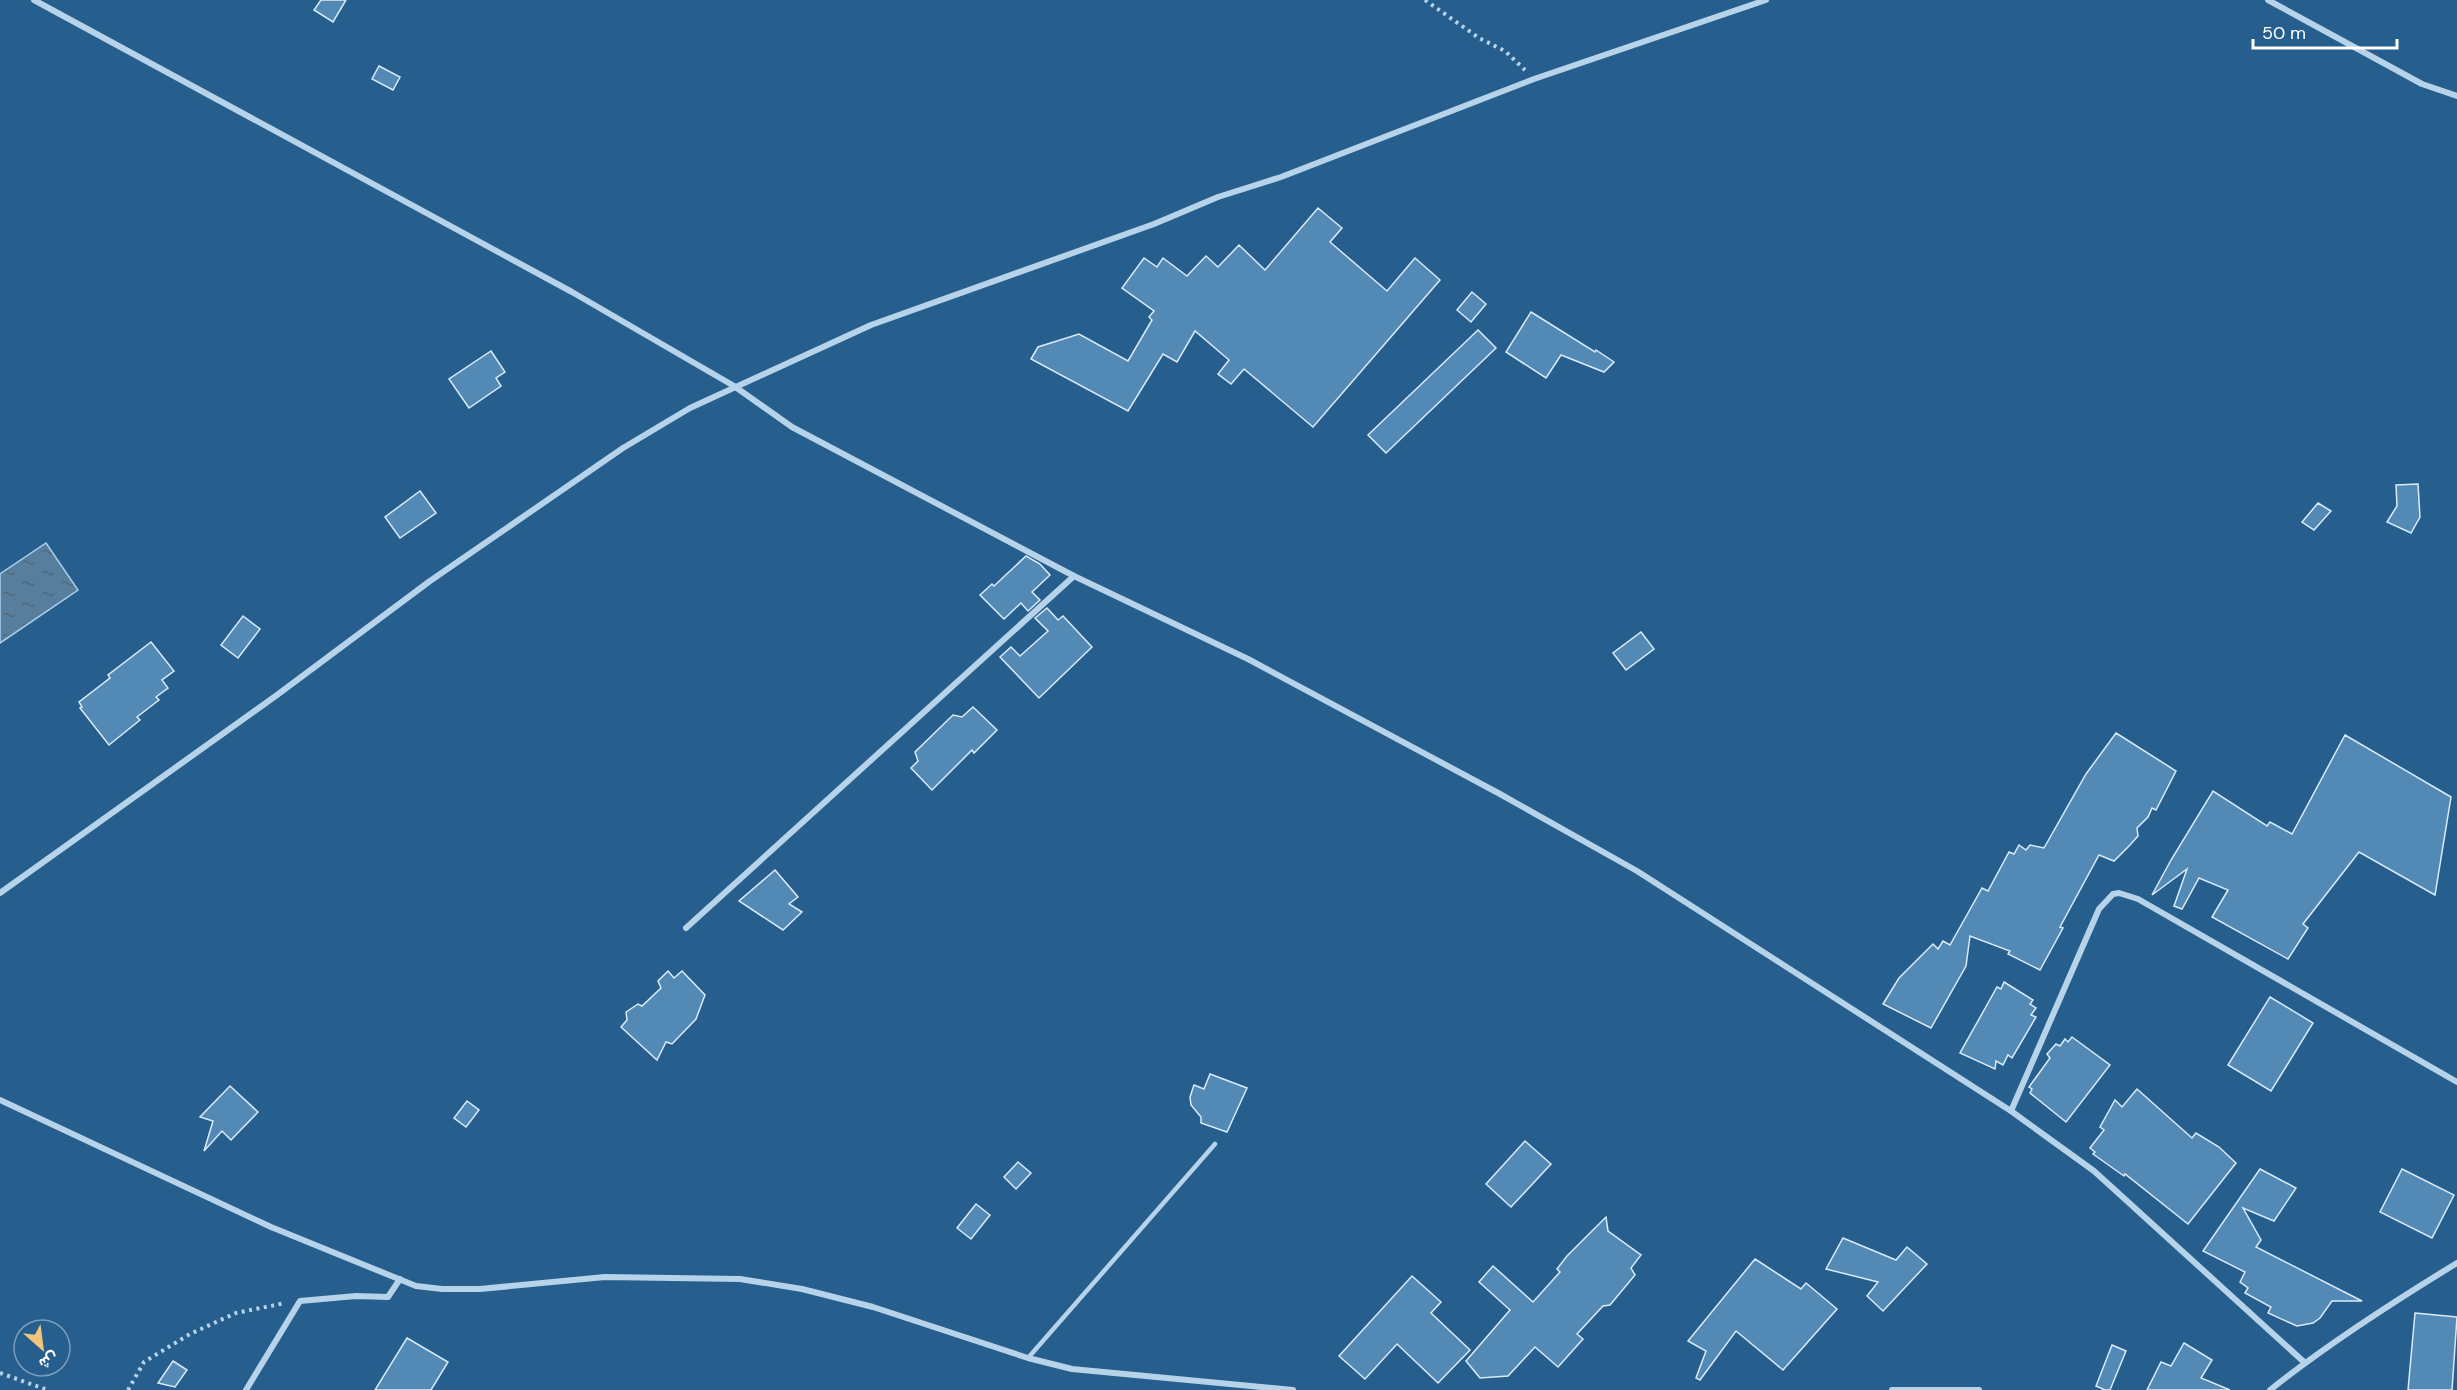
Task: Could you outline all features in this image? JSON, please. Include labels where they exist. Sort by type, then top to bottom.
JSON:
[{"type":"street","points":[[34,0],[508,257],[734,386],[792,427],[1074,576],[1248,660],[1500,794],[1637,871],[2011,1111],[2094,1171],[2304,1362]]},
{"type":"street","points":[[0,893],[277,695],[430,581],[633,442],[690,408],[871,325],[1154,224],[1218,197],[1281,177],[1534,79],[1766,0]]},
{"type":"street","points":[[2268,0],[2422,84],[2457,96]]},
{"type":"street","points":[[686,928],[1074,576]]},
{"type":"street","points":[[2011,1111],[2099,909],[2108,897],[2119,893],[2138,899],[2216,942],[2457,1082]]},
{"type":"street","points":[[0,1100],[271,1227],[416,1286],[480,1289],[605,1277],[740,1279],[802,1289],[873,1307],[1028,1358],[1072,1369],[1293,1390]]},
{"type":"street","points":[[2270,1390],[2304,1362],[2457,1263]]},
{"type":"street","points":[[246,1390],[300,1301],[356,1296],[388,1297],[400,1279]]},
{"type":"street","points":[[1892,1390],[1979,1390]]},
{"type":"lane","points":[[1028,1358],[1215,1144]]},
{"type":"path","points":[[1425,0],[1479,38],[1505,51],[1534,79]]},
{"type":"path","points":[[128,1390],[144,1362],[190,1334],[236,1312],[300,1301]]},
{"type":"path","points":[[0,1373],[48,1390]]},
{"type":"water","points":[[46,543],[78,590],[0,643],[0,574]]},
{"type":"building","points":[[321,0],[346,0],[333,22],[314,10]]},
{"type":"building","points":[[379,66],[400,77],[393,90],[372,79]]},
{"type":"building","points":[[1318,208],[1342,228],[1330,242],[1387,291],[1415,258],[1440,280],[1313,427],[1244,369],[1231,384],[1218,374],[1229,360],[1195,331],[1177,362],[1163,354],[1128,411],[1031,359],[1038,347],[1079,334],[1128,361],[1152,320],[1149,317],[1154,311],[1122,288],[1144,258],[1157,267],[1163,258],[1187,276],[1206,256],[1218,267],[1239,245],[1265,270]]},
{"type":"building","points":[[1472,292],[1486,304],[1471,322],[1457,310]]},
{"type":"building","points":[[1531,312],[1614,362],[1604,372],[1561,355],[1546,378],[1506,352]]},
{"type":"building","points":[[1478,330],[1496,348],[1386,453],[1368,435]]},
{"type":"building","points":[[491,351],[505,372],[496,378],[501,386],[469,408],[449,379]]},
{"type":"building","points":[[2418,484],[2420,517],[2411,533],[2387,522],[2397,506],[2396,485]]},
{"type":"building","points":[[420,491],[436,513],[400,538],[385,517]]},
{"type":"building","points":[[2318,503],[2331,511],[2314,530],[2302,522]]},
{"type":"building","points":[[1026,556],[1040,564],[1050,575],[1032,592],[1040,600],[1028,611],[1021,603],[1004,619],[980,595],[992,584],[994,586]]},
{"type":"building","points":[[1047,608],[1058,620],[1063,616],[1092,647],[1039,698],[1000,657],[1011,647],[1020,656],[1048,631],[1035,618]]},
{"type":"building","points":[[243,616],[260,629],[238,658],[221,645]]},
{"type":"building","points":[[1641,632],[1654,649],[1626,670],[1613,653]]},
{"type":"building","points":[[151,642],[174,671],[162,680],[168,688],[156,697],[159,700],[137,717],[140,720],[109,745],[80,708],[82,707],[79,702],[110,678],[108,675]]},
{"type":"building","points":[[973,707],[997,730],[974,753],[972,750],[932,790],[911,768],[918,761],[915,752],[953,715],[962,717]]},
{"type":"building","points":[[2116,733],[2176,771],[2156,810],[2152,808],[2148,817],[2137,828],[2138,836],[2130,845],[2114,861],[2099,855],[2060,927],[2063,928],[2040,970],[2008,954],[2010,951],[1970,936],[1966,966],[1931,1028],[1883,1004],[1899,978],[1933,944],[1938,949],[1943,941],[1950,945],[1982,888],[1988,891],[2009,852],[2014,854],[2019,845],[2026,850],[2030,845],[2044,848],[2086,774]]},
{"type":"building","points":[[2345,735],[2451,797],[2435,895],[2359,852],[2303,924],[2308,928],[2288,959],[2212,917],[2228,890],[2199,878],[2182,909],[2174,906],[2187,869],[2152,895],[2213,791],[2267,826],[2270,822],[2292,834]]},
{"type":"building","points":[[775,870],[798,897],[789,904],[802,912],[783,930],[739,901]]},
{"type":"building","points":[[668,971],[674,978],[682,971],[705,995],[696,1019],[672,1044],[666,1042],[657,1060],[621,1027],[627,1020],[626,1012],[638,1004],[642,1006],[661,988],[658,981]]},
{"type":"building","points":[[2004,982],[2033,1000],[2030,1004],[2036,1008],[2031,1015],[2036,1017],[2012,1058],[2008,1055],[2003,1065],[1996,1061],[1995,1069],[1960,1053],[1997,987],[2001,989]]},
{"type":"building","points":[[2270,997],[2313,1023],[2271,1091],[2228,1065]]},
{"type":"building","points":[[2072,1037],[2110,1065],[2066,1122],[2030,1093],[2032,1089],[2029,1087],[2050,1058],[2047,1054],[2056,1044],[2060,1046],[2065,1039],[2068,1042]]},
{"type":"building","points":[[1210,1074],[1247,1088],[1227,1132],[1201,1123],[1201,1117],[1191,1105],[1190,1097],[1194,1085],[1204,1089]]},
{"type":"building","points":[[230,1086],[258,1112],[231,1140],[222,1131],[204,1151],[213,1121],[200,1117]]},
{"type":"building","points":[[2137,1089],[2192,1138],[2196,1133],[2219,1147],[2236,1163],[2188,1224],[2125,1174],[2124,1176],[2093,1154],[2095,1152],[2090,1148],[2104,1130],[2100,1127],[2115,1100],[2122,1107]]},
{"type":"building","points":[[467,1101],[479,1110],[466,1127],[454,1118]]},
{"type":"building","points":[[1525,1141],[1551,1164],[1511,1207],[1486,1184]]},
{"type":"building","points":[[1018,1162],[1031,1173],[1016,1189],[1004,1177]]},
{"type":"building","points":[[2260,1169],[2296,1188],[2274,1221],[2243,1208],[2261,1240],[2256,1247],[2362,1301],[2332,1301],[2320,1318],[2313,1323],[2297,1326],[2268,1313],[2271,1307],[2245,1293],[2248,1288],[2240,1282],[2245,1272],[2203,1251]]},
{"type":"building","points":[[2402,1169],[2454,1195],[2432,1238],[2380,1212]]},
{"type":"building","points":[[976,1204],[990,1215],[971,1239],[957,1228]]},
{"type":"building","points":[[1606,1217],[1608,1231],[1641,1255],[1631,1268],[1635,1275],[1610,1305],[1603,1306],[1577,1334],[1583,1339],[1558,1367],[1535,1347],[1508,1376],[1480,1378],[1466,1361],[1510,1310],[1479,1282],[1493,1266],[1533,1302],[1560,1272],[1557,1269],[1567,1256]]},
{"type":"building","points":[[1843,1238],[1896,1260],[1907,1247],[1927,1264],[1883,1311],[1867,1296],[1878,1282],[1826,1269]]},
{"type":"building","points":[[1755,1259],[1801,1289],[1806,1283],[1837,1309],[1783,1370],[1736,1331],[1700,1380],[1696,1378],[1706,1351],[1688,1341]]},
{"type":"building","points":[[1412,1276],[1441,1302],[1431,1313],[1470,1350],[1438,1383],[1397,1344],[1365,1379],[1339,1356]]},
{"type":"building","points":[[2415,1313],[2457,1317],[2452,1390],[2408,1390]]},
{"type":"building","points":[[407,1338],[448,1362],[431,1390],[375,1390]]},
{"type":"building","points":[[2184,1343],[2212,1360],[2201,1378],[2230,1390],[2147,1390],[2161,1362],[2171,1366]]},
{"type":"building","points":[[2112,1345],[2126,1351],[2110,1390],[2105,1390],[2096,1386]]},
{"type":"building","points":[[173,1361],[187,1370],[175,1387],[158,1383]]}]
